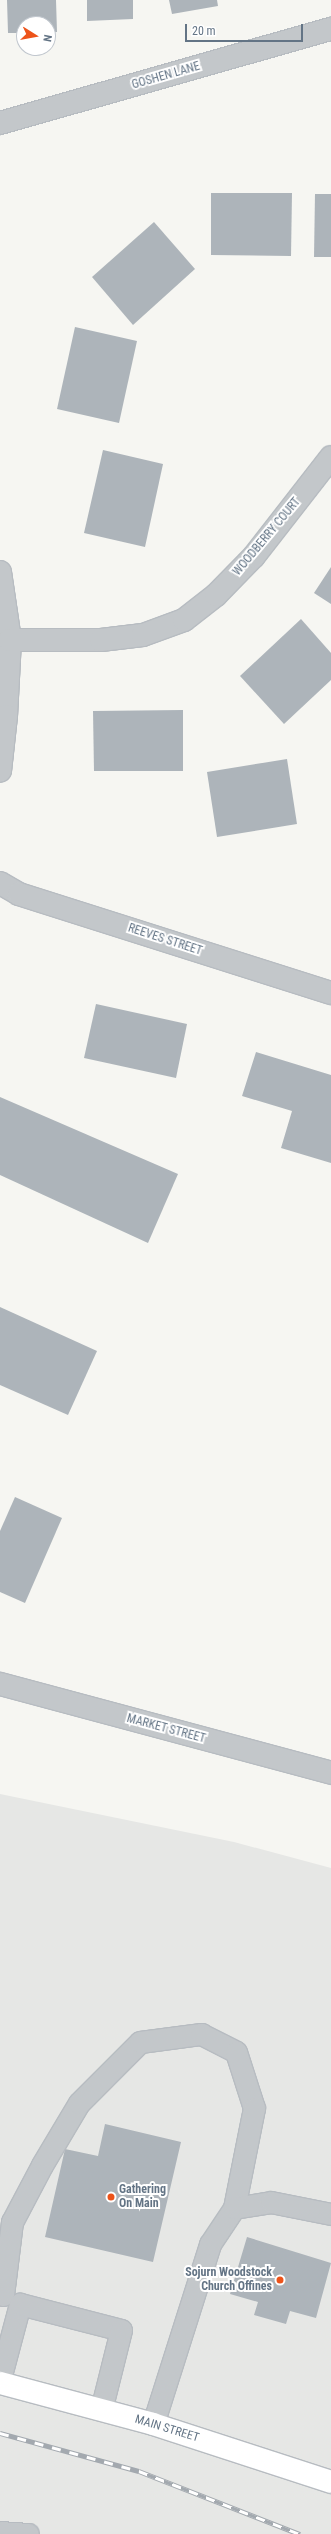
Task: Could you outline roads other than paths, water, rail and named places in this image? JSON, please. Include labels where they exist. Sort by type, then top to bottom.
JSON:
[{"type":"main road","name":"MAIN STREET","points":[[0,2383],[153,2424],[331,2482]]},
{"type":"street","name":"GOSHEN LANE","points":[[0,123],[331,29]]},
{"type":"street","name":"WOODBERRY COURT","points":[[10,640],[101,640],[143,634],[184,620],[216,595],[254,556],[331,457]]},
{"type":"street","points":[[0,572],[10,640],[6,716],[0,771]]},
{"type":"street","name":"REEVES STREET","points":[[0,883],[19,894],[331,993]]},
{"type":"street","name":"MARKET STREET","points":[[0,1684],[331,1774]]},
{"type":"lane","points":[[0,2379],[8,2298],[12,2222],[42,2165],[79,2103],[140,2042],[201,2034],[236,2052],[254,2108],[234,2208],[210,2244],[153,2424]]},
{"type":"lane","points":[[234,2208],[272,2202],[331,2214]]},
{"type":"lane","points":[[8,2298],[121,2330],[101,2410]]},
{"type":"lane","points":[[0,2532],[28,2534]]},
{"type":"railway","points":[[0,2433],[139,2471],[300,2534]]},
{"type":"place","name":"Gathering On Main","points":[[111,2197]]},
{"type":"place","name":"Sojurn Woodstock Church Offines","points":[[280,2280]]}]
